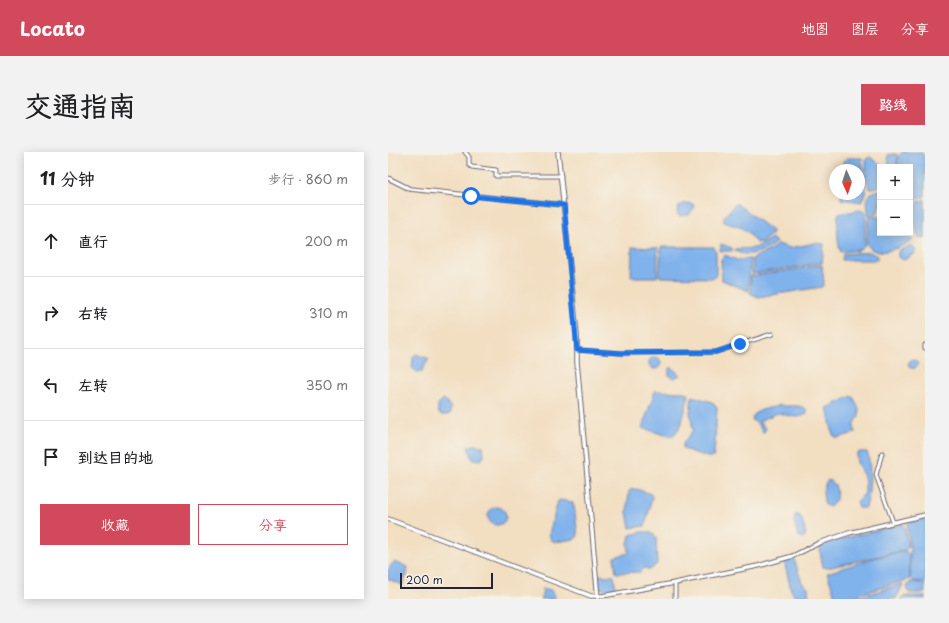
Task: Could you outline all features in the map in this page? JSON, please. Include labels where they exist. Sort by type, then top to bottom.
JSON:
[{"type":"street","points":[[465,152],[469,157],[469,166],[472,168],[496,170],[496,176],[561,176]]},
{"type":"street","points":[[558,152],[577,350],[597,598]]},
{"type":"street","points":[[388,178],[410,189],[564,205]]},
{"type":"street","points":[[577,350],[621,353],[716,352],[772,334]]},
{"type":"street","points":[[882,453],[876,475],[893,522]]},
{"type":"street","points":[[388,519],[597,598],[758,566],[793,556],[832,538],[925,515]]},
{"type":"street","points":[[675,583],[676,599]]},
{"type":"water","points":[[902,152],[921,152],[925,157],[925,196],[913,201],[913,164],[898,164]]},
{"type":"water","points":[[888,155],[898,155],[896,164],[889,164]]},
{"type":"water","points":[[870,157],[879,164],[877,164],[877,187],[870,189],[866,178],[866,159]]},
{"type":"water","points":[[847,158],[862,158],[863,164],[843,164],[843,161]]},
{"type":"water","points":[[877,191],[877,214],[869,216],[867,198],[871,193]]},
{"type":"water","points":[[925,199],[925,238],[919,237],[913,221],[913,205]]},
{"type":"water","points":[[848,200],[862,200],[861,202]]},
{"type":"water","points":[[686,203],[693,204],[694,208],[689,215],[679,216],[677,212],[679,206]]},
{"type":"water","points":[[736,203],[772,231],[771,235],[762,242],[756,243],[749,233],[742,228],[724,222],[724,217]]},
{"type":"water","points":[[860,210],[866,213],[865,245],[860,250],[841,252],[837,228],[838,214]]},
{"type":"water","points":[[877,217],[877,236],[911,236],[912,241],[888,251],[882,252],[871,249],[867,244],[868,218]]},
{"type":"water","points":[[772,238],[776,242],[772,246],[757,253],[746,254],[735,251],[735,249],[755,248]]},
{"type":"water","points":[[815,243],[824,244],[822,263],[752,274],[753,258],[770,250],[778,244],[790,248]]},
{"type":"water","points":[[721,244],[732,248],[732,251],[720,251]]},
{"type":"water","points":[[912,245],[916,250],[914,254],[904,260],[898,257],[898,251]]},
{"type":"water","points":[[632,247],[658,248],[657,277],[631,277]]},
{"type":"water","points":[[661,247],[714,247],[716,253],[716,276],[712,278],[659,276]]},
{"type":"water","points":[[870,252],[877,256],[877,260],[842,260],[843,254]]},
{"type":"water","points":[[725,255],[737,260],[751,259],[748,291],[722,280],[721,259]]},
{"type":"water","points":[[822,265],[824,283],[822,287],[758,297],[750,293],[751,276]]},
{"type":"water","points":[[416,354],[429,359],[421,372],[417,372],[412,368],[413,357]]},
{"type":"water","points":[[653,357],[657,357],[661,363],[657,369],[653,369],[649,365],[649,361]]},
{"type":"water","points":[[913,359],[918,364],[913,369],[908,364]]},
{"type":"water","points":[[671,367],[680,375],[674,378],[669,376],[669,369]]},
{"type":"water","points":[[655,391],[685,392],[689,394],[681,426],[672,437],[642,428]]},
{"type":"water","points":[[692,396],[712,402],[717,408],[714,457],[707,457],[683,449],[683,443],[693,430],[690,413]]},
{"type":"water","points":[[852,396],[857,403],[859,410],[859,416],[854,424],[855,433],[837,438],[833,435],[827,408]]},
{"type":"water","points":[[444,399],[451,408],[450,414],[442,415],[438,412],[438,404]]},
{"type":"water","points":[[780,405],[803,407],[806,409],[807,414],[796,417],[778,413],[761,420],[759,421],[766,429],[763,433],[758,424],[752,420],[753,416],[759,411]]},
{"type":"water","points":[[474,445],[483,446],[484,456],[481,460],[472,459],[468,447]]},
{"type":"water","points":[[867,452],[870,464],[866,508],[858,508],[857,502],[865,493],[864,477],[856,459],[857,453]]},
{"type":"water","points":[[828,480],[834,484],[837,491],[836,500],[830,507],[825,505],[823,495],[824,486]]},
{"type":"water","points":[[637,489],[651,494],[652,498],[645,526],[630,528],[627,512],[629,491]]},
{"type":"water","points":[[558,501],[572,502],[574,506],[578,536],[575,539],[555,542],[551,540],[549,534]]},
{"type":"water","points":[[493,507],[501,507],[506,512],[504,523],[501,525],[493,525],[488,520],[488,512]]},
{"type":"water","points":[[795,515],[799,515],[802,519],[806,535],[803,538],[798,536],[794,521]]},
{"type":"water","points":[[925,518],[925,582],[913,581],[910,578],[910,550],[907,523]]},
{"type":"water","points":[[903,524],[908,546],[905,550],[827,568],[823,567],[820,552],[821,546],[832,541]]},
{"type":"water","points":[[641,532],[651,532],[656,537],[657,564],[650,570],[645,568],[640,572],[616,573],[614,557],[629,553],[628,544],[630,535]]},
{"type":"water","points":[[906,551],[909,555],[910,579],[844,599],[837,599],[835,596],[827,573],[874,558]]},
{"type":"water","points":[[794,559],[802,583],[808,588],[809,599],[796,599],[791,590],[784,561]]},
{"type":"water","points":[[394,562],[408,567],[407,575],[402,585],[388,579],[388,569]]},
{"type":"water","points":[[597,575],[614,576],[616,589],[606,590],[599,588]]},
{"type":"water","points":[[910,582],[925,583],[925,593],[909,593],[907,587]]},
{"type":"water","points":[[903,584],[896,599],[853,599]]},
{"type":"water","points":[[543,588],[551,590],[555,597],[554,599],[541,599]]},
{"type":"water","points":[[906,596],[925,596],[925,599],[901,599]]},
{"type":"route","points":[[471,196],[564,205],[577,335],[577,350],[613,353],[716,352],[723,348],[740,344]]}]
